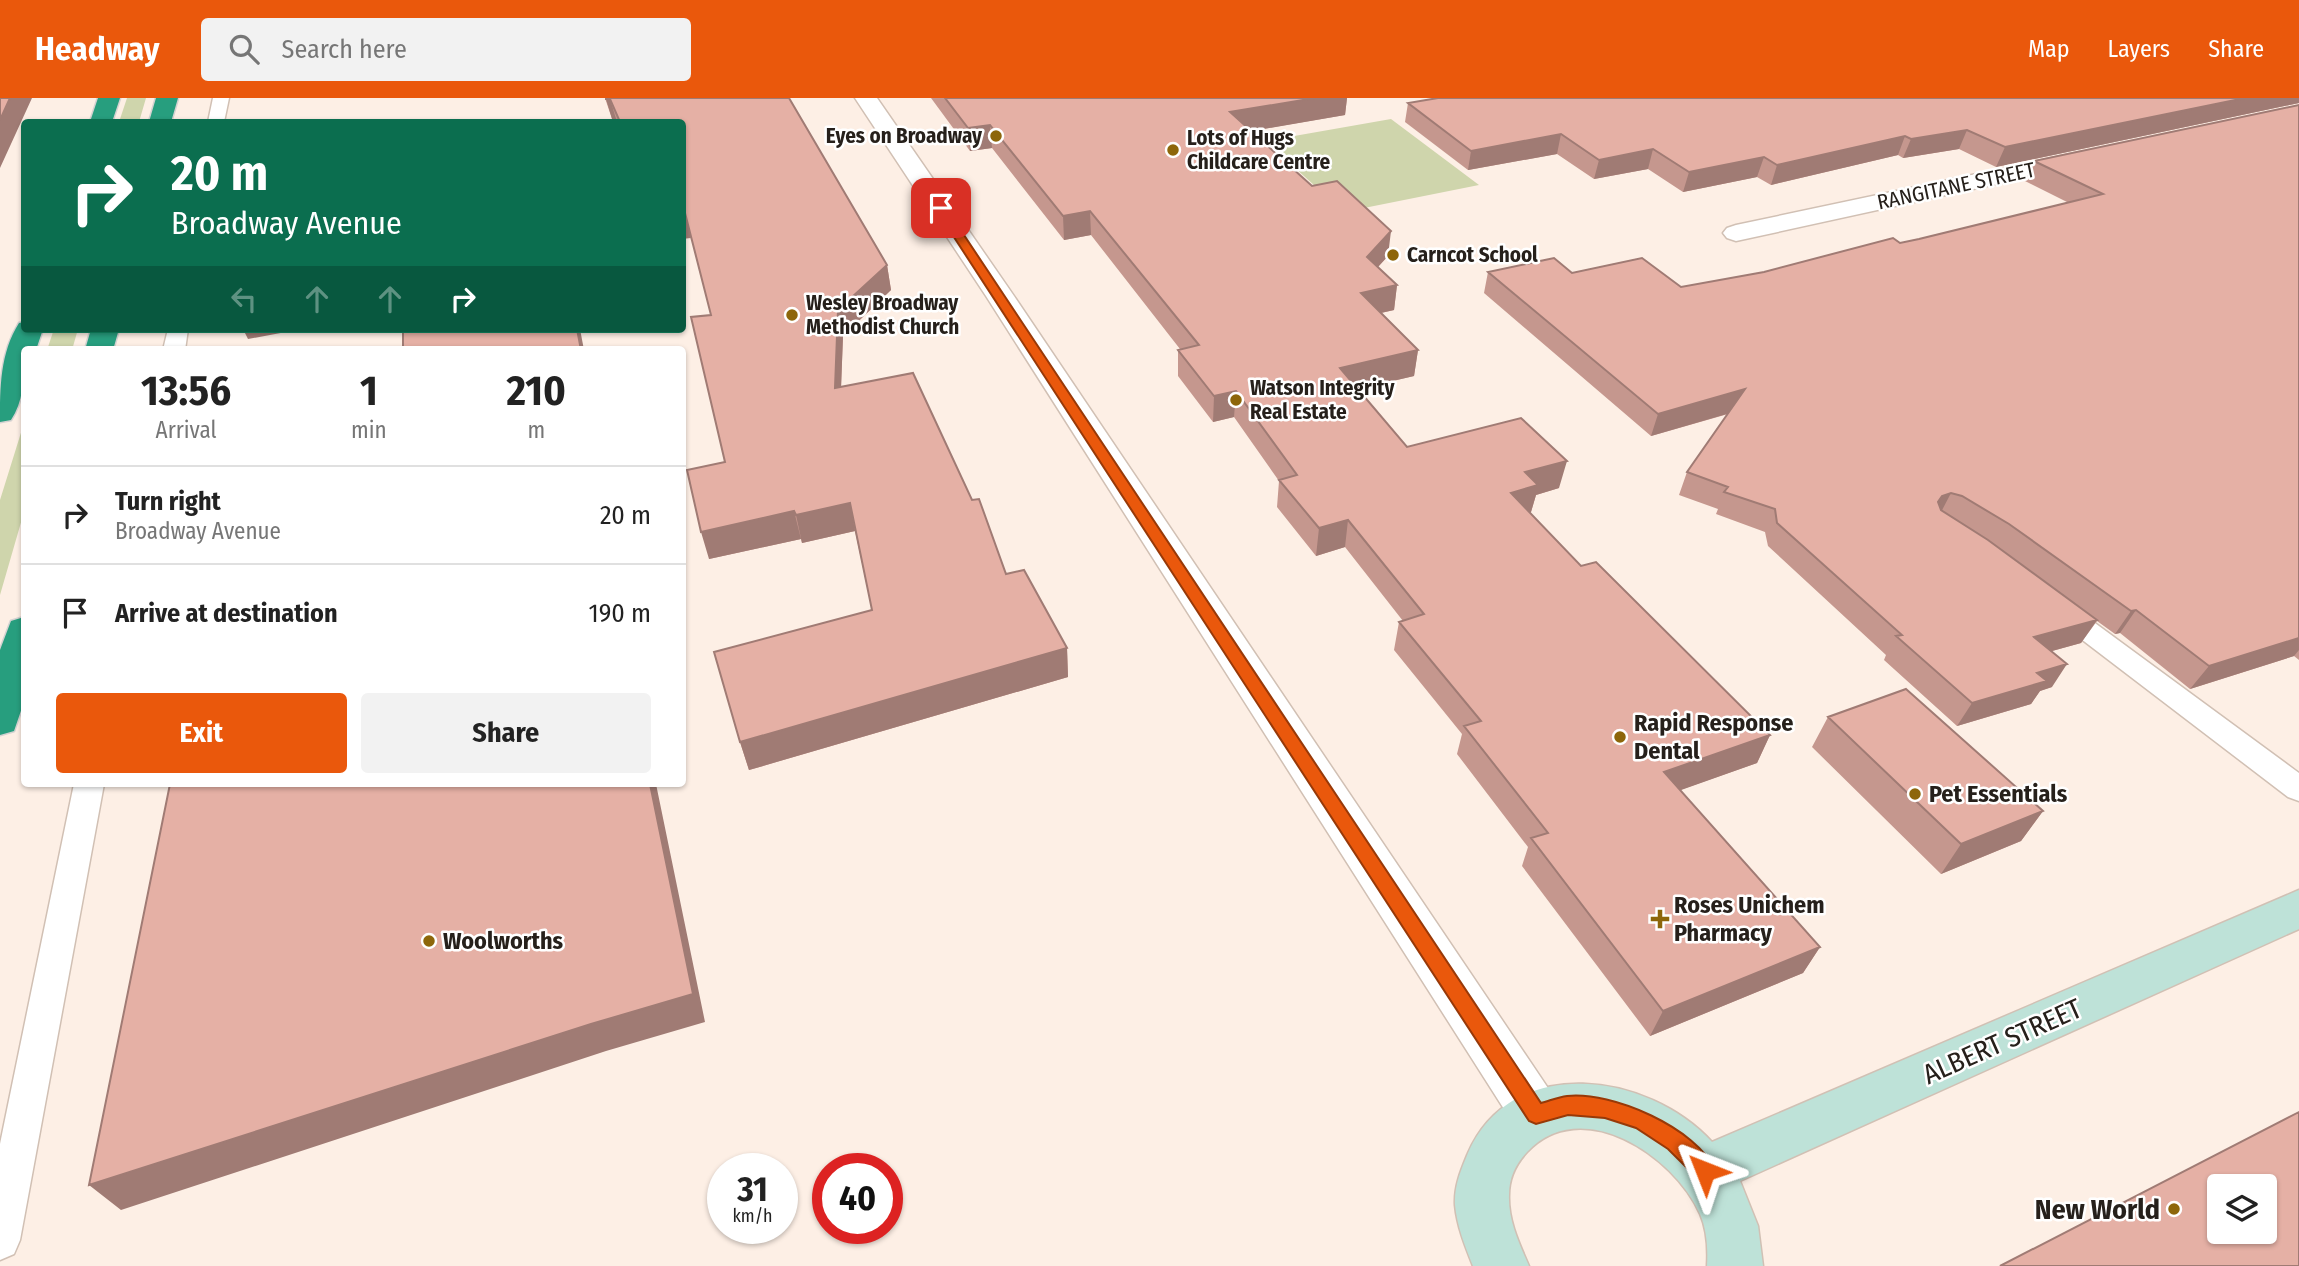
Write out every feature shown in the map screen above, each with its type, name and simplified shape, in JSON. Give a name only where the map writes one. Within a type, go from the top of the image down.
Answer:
[{"type":"highway","points":[[101,119],[109,98]]},
{"type":"highway","points":[[161,119],[167,98]]},
{"type":"highway","points":[[0,414],[21,352]]},
{"type":"highway","points":[[0,721],[21,645]]},
{"type":"street","points":[[866,98],[1000,296],[1536,1114]]},
{"type":"street","name":"RANGITANE STREET","points":[[1736,233],[2098,155]]},
{"type":"street","name":"ALBERT STREET","points":[[1705,1171],[2299,909]]},
{"type":"street","points":[[1501,1266],[1487,1234],[1482,1195],[1490,1160],[1509,1133],[1536,1114],[1568,1106],[1605,1109],[1642,1120],[1676,1142],[1705,1171],[1727,1209],[1736,1250],[1735,1266]]},
{"type":"lane","points":[[217,119],[221,98]]},
{"type":"lane","points":[[2037,593],[2299,789]]},
{"type":"lane","points":[[0,1240],[88,787]]},
{"type":"green space","points":[[127,98],[146,98],[140,119],[120,119]]},
{"type":"green space","points":[[1391,119],[1479,185],[1344,212],[1265,141]]},
{"type":"green space","points":[[53,333],[77,333],[73,346],[48,346]]},
{"type":"green space","points":[[21,433],[21,522],[0,595],[0,500]]},
{"type":"building","points":[[0,98],[10,98],[0,120]]},
{"type":"building","points":[[789,98],[887,265],[838,310],[835,388],[913,373],[972,500],[979,499],[1006,574],[1024,570],[1067,648],[740,742],[714,652],[872,610],[850,503],[796,515],[794,511],[701,532],[687,470],[725,462],[691,317],[711,315],[686,217],[686,119],[619,119],[610,99],[606,99]]},
{"type":"building","points":[[945,98],[1315,98],[1230,112],[1312,186],[1337,181],[1391,231],[1367,257],[1397,285],[1361,293],[1418,350],[1340,368],[1407,447],[1521,418],[1567,461],[1525,472],[1538,485],[1511,493],[1581,566],[1596,562],[1770,735],[1664,772],[1820,947],[1663,1011],[1531,838],[1548,833],[1464,726],[1481,721],[1399,622],[1424,614],[1348,520],[1319,528],[1279,480],[1297,475],[1236,391],[1214,396],[1178,350],[1199,345],[1090,211],[1063,216],[990,125],[968,128]]},
{"type":"building","points":[[1438,98],[2245,98],[2005,147],[1967,130],[1911,139],[1905,136],[1777,165],[1764,157],[1689,172],[1653,149],[1599,160],[1561,134],[1471,151],[1408,103]]},
{"type":"building","points":[[2299,105],[2299,638],[2209,666],[2136,610],[2131,611],[2009,524],[1962,496],[1951,493],[1942,496],[1938,502],[1941,510],[1988,540],[2097,620],[2034,637],[2067,664],[2037,673],[2047,681],[1972,703],[1896,636],[1902,635],[1777,523],[1775,509],[1724,492],[1728,487],[1687,472],[1745,389],[1658,414],[1488,272],[1554,258],[1572,273],[1642,258],[1681,287],[1764,272],[1893,238],[1900,243],[2103,194],[2034,161]]},
{"type":"building","points":[[403,333],[578,333],[580,346],[403,346]]},
{"type":"building","points":[[1906,689],[2043,811],[1961,844],[1828,717]]},
{"type":"building","name":"Woolworths","points":[[169,787],[651,787],[693,994],[591,1024],[89,1185]]},
{"type":"building","name":"New World","points":[[2299,1112],[2299,1266],[2000,1266]]},
{"type":"place","name":"Eyes on Broadway","points":[[996,136]]},
{"type":"place","name":"Lots of Hugs Childcare Centre","points":[[1173,150]]},
{"type":"place","name":"Carncot School","points":[[1393,255]]},
{"type":"place","name":"Wesley Broadway Methodist Church","points":[[792,315]]},
{"type":"place","name":"Watson Integrity Real Estate","points":[[1236,400]]},
{"type":"place","name":"Rapid Response Dental","points":[[1620,737]]},
{"type":"place","name":"Pet Essentials","points":[[1915,794]]},
{"type":"place","name":"Roses Unichem Pharmacy","points":[[1660,919]]},
{"type":"place","name":"Woolworths","points":[[429,941]]},
{"type":"place","name":"New World","points":[[2174,1209]]},
{"type":"route","points":[[941,208],[1536,1114],[1568,1106],[1605,1109],[1642,1120],[1676,1142],[1705,1171]]}]
